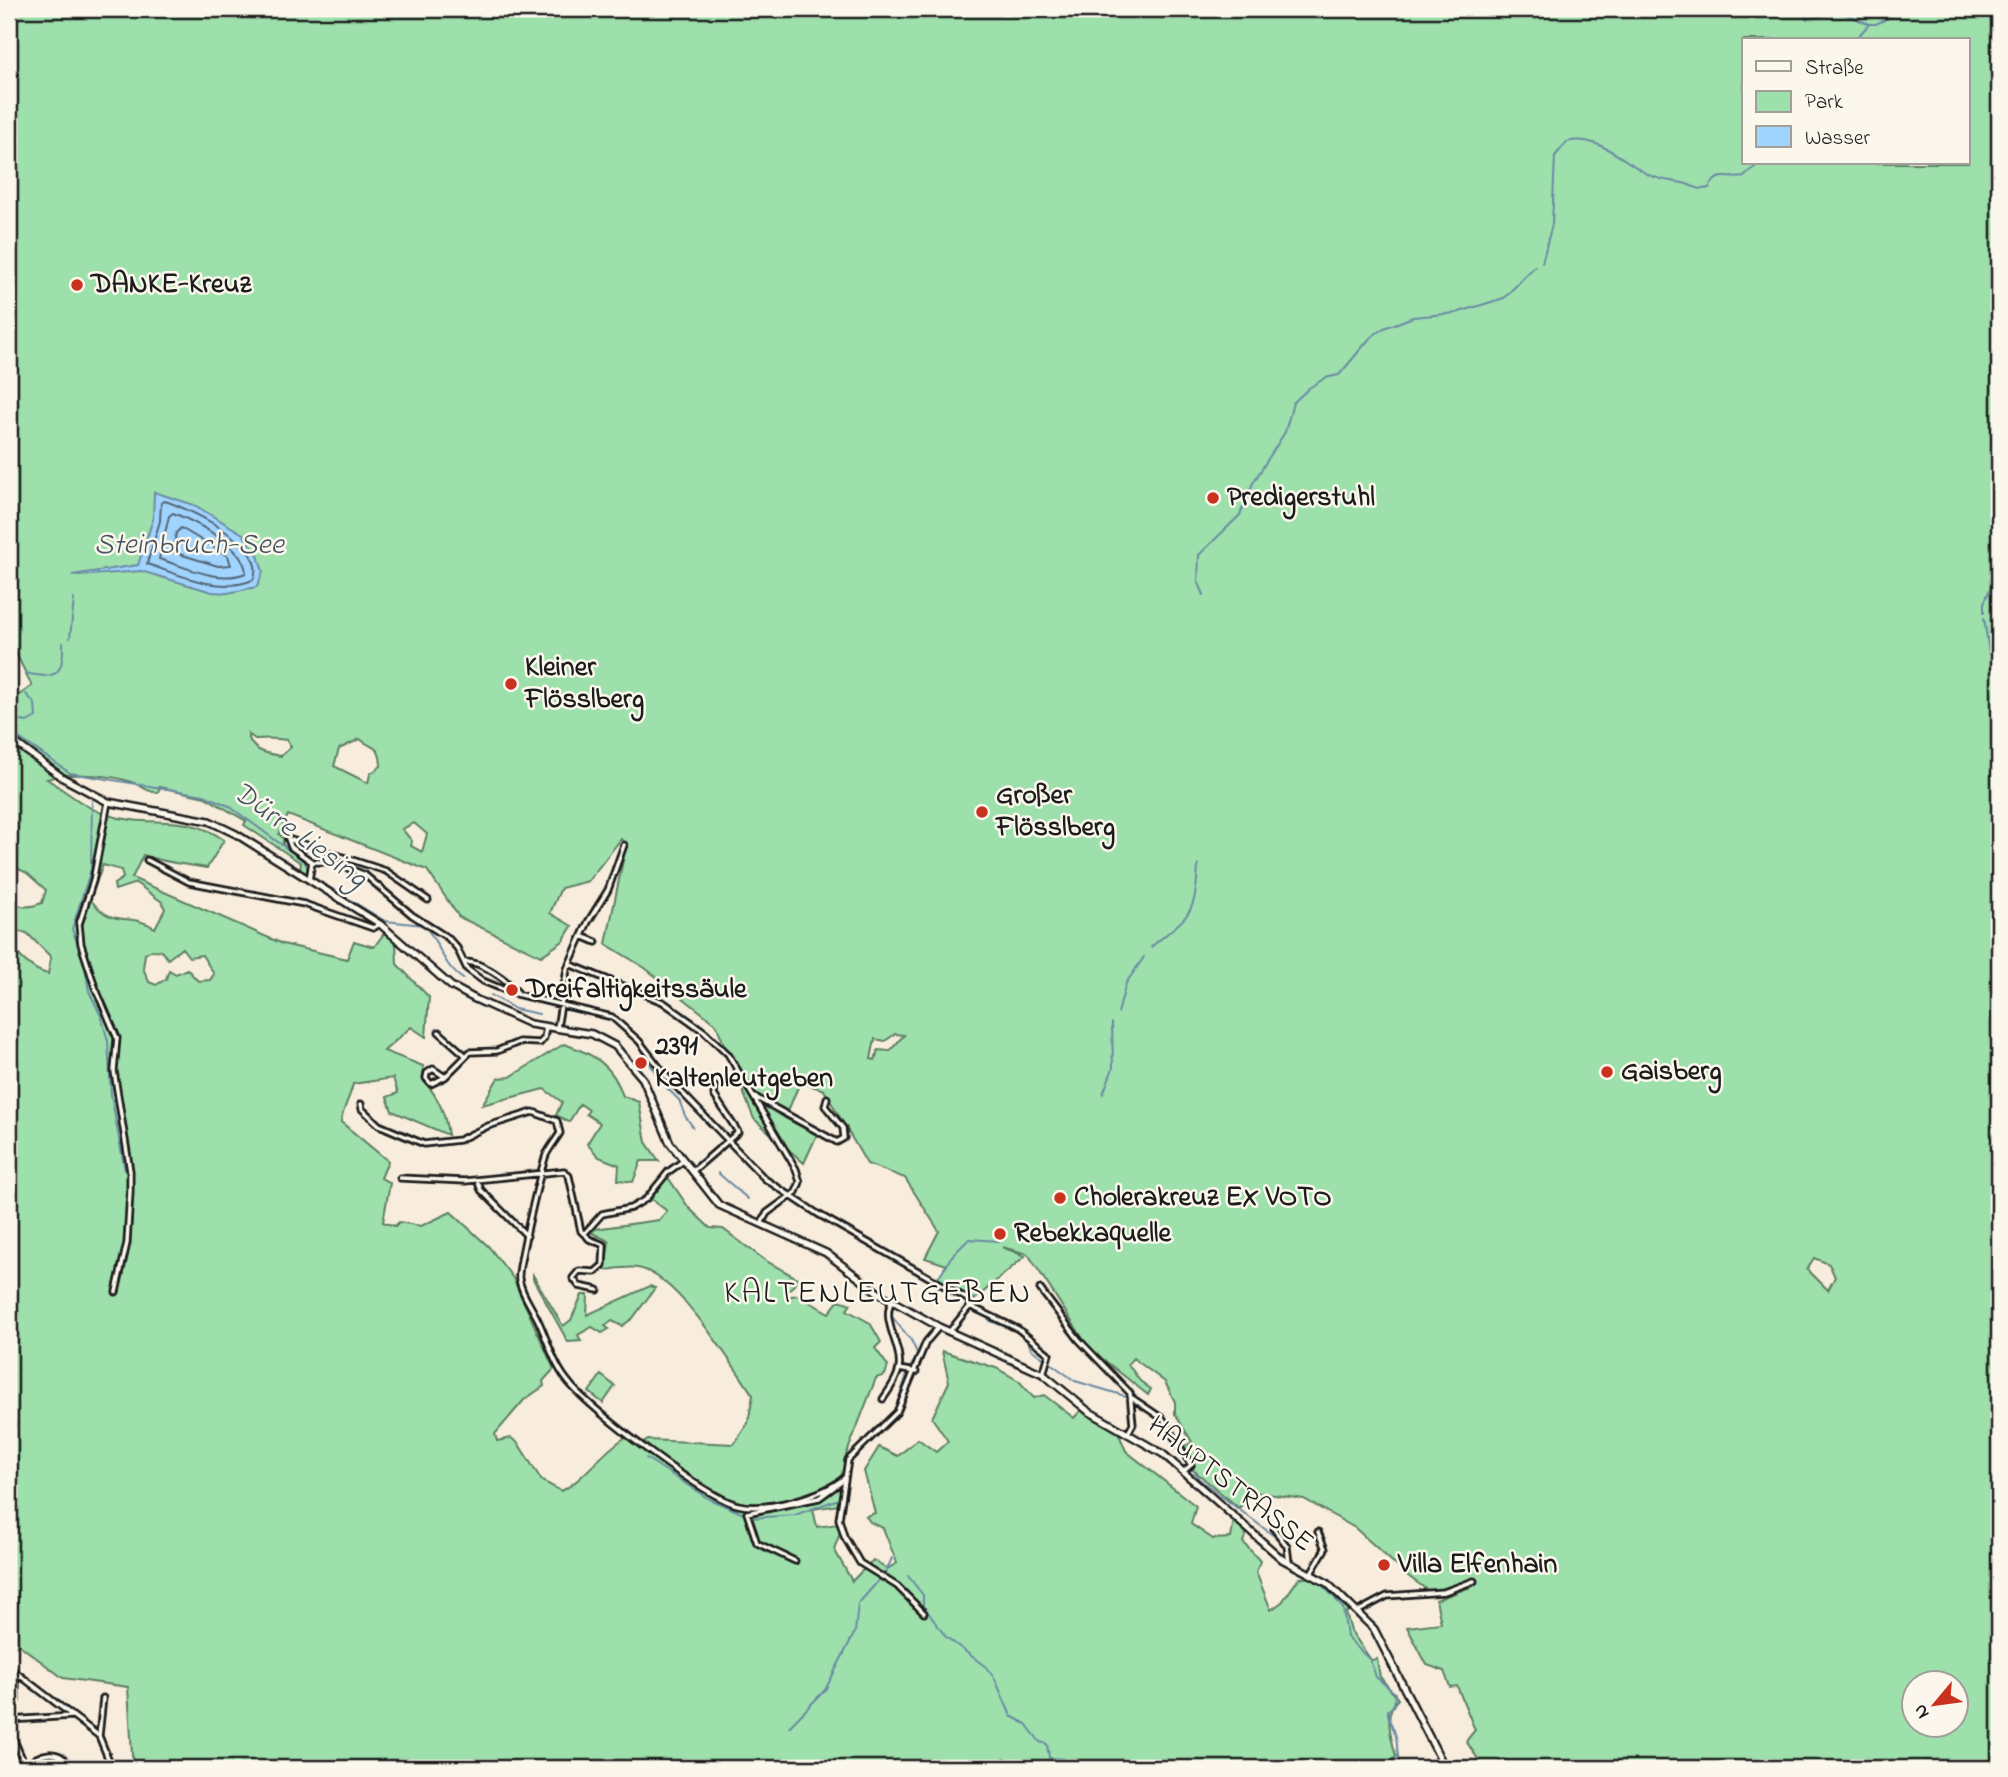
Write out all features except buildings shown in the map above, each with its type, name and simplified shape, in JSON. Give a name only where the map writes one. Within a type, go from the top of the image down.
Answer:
[{"type":"main road","name":"HAUPTSTRASSE","points":[[9,738],[92,795],[108,802],[209,821],[236,834],[311,877],[380,924],[451,986],[517,1019],[599,1036],[625,1055],[646,1086],[664,1132],[691,1173],[719,1205],[827,1253],[892,1301],[949,1332],[1043,1374],[1088,1411],[1187,1469],[1289,1563],[1327,1583],[1378,1635],[1445,1768]]},
{"type":"street","points":[[108,802],[93,881],[79,924],[81,944],[95,987],[117,1038],[114,1071],[130,1171],[130,1192],[127,1243],[116,1292]]},
{"type":"street","points":[[428,900],[386,871],[288,839],[290,846],[312,862],[332,862],[365,875],[412,915],[448,938],[471,973],[499,988],[520,995],[604,1013],[616,1020],[765,1179],[790,1198],[969,1300],[970,1306],[949,1332]]},
{"type":"street","points":[[556,1028],[569,964],[608,890],[624,845]]},
{"type":"street","points":[[146,860],[189,882],[304,904],[373,928],[380,924]]},
{"type":"street","points":[[311,877],[312,862]]},
{"type":"street","points":[[582,936],[596,942]]},
{"type":"street","points":[[465,962],[472,961],[503,980],[520,995]]},
{"type":"street","points":[[569,964],[663,1002],[705,1032],[728,1054],[799,1176],[799,1187],[790,1198],[767,1213],[761,1224]]},
{"type":"street","points":[[445,1077],[433,1069],[426,1075],[431,1084],[445,1077],[465,1055],[478,1050],[497,1051],[519,1042],[540,1043],[546,1027]]},
{"type":"street","points":[[439,1032],[465,1055]]},
{"type":"street","points":[[691,1173],[738,1131],[714,1095],[715,1087]]},
{"type":"street","points":[[755,1097],[836,1142],[844,1138],[842,1128],[825,1106],[827,1098]]},
{"type":"street","points":[[361,1104],[379,1125],[424,1144],[459,1140],[488,1126],[531,1113],[541,1113],[556,1121],[561,1129],[546,1155],[527,1236],[520,1254],[519,1281],[551,1354],[569,1383],[594,1408],[719,1497],[735,1505],[760,1507],[815,1493],[844,1478]]},
{"type":"street","points":[[585,1234],[603,1213],[631,1208],[646,1199],[668,1172],[683,1161]]},
{"type":"street","points":[[400,1178],[477,1180],[543,1172],[561,1171],[568,1174],[580,1230],[605,1247],[603,1265],[597,1272],[577,1271],[573,1278],[579,1286],[598,1290]]},
{"type":"street","points":[[477,1180],[481,1191],[527,1236]]},
{"type":"street","points":[[1040,1289],[1131,1401],[1165,1421],[1187,1469]]},
{"type":"street","points":[[883,1399],[900,1369],[899,1352],[888,1310],[892,1301]]},
{"type":"street","points":[[970,1306],[1018,1329],[1049,1353],[1043,1374]]},
{"type":"street","points":[[923,1613],[897,1586],[860,1563],[841,1529],[844,1478],[854,1451],[897,1412],[916,1372],[926,1342],[939,1327]]},
{"type":"street","points":[[900,1369],[916,1372]]},
{"type":"street","points":[[1128,1433],[1133,1424],[1131,1401]]},
{"type":"street","points":[[795,1562],[758,1543],[747,1513],[819,1497],[833,1491],[844,1478]]},
{"type":"street","points":[[1274,1529],[1287,1546],[1289,1563]]},
{"type":"street","points":[[1311,1573],[1325,1549],[1318,1532]]},
{"type":"street","points":[[1357,1612],[1387,1596],[1444,1592],[1474,1581]]},
{"type":"street","points":[[9,1667],[99,1736]]},
{"type":"street","points":[[15,1673],[16,1702],[9,1724],[26,1768]]},
{"type":"street","points":[[103,1698],[99,1736],[112,1768]]},
{"type":"street","points":[[9,1705],[16,1702]]},
{"type":"street","points":[[9,1724],[74,1716]]},
{"type":"street","points":[[26,1768],[34,1757],[53,1753],[71,1768]]},
{"type":"green space","points":[[9,9],[1999,9],[1999,1768],[1520,1768],[1504,1759],[1491,1768],[1484,1768],[1466,1741],[1475,1730],[1457,1686],[1450,1687],[1444,1671],[1427,1665],[1407,1627],[1441,1623],[1436,1600],[1471,1587],[1468,1581],[1430,1592],[1408,1576],[1355,1528],[1304,1499],[1253,1492],[1239,1508],[1192,1469],[1194,1465],[1185,1446],[1192,1442],[1175,1414],[1175,1402],[1165,1382],[1133,1358],[1128,1364],[1140,1381],[1151,1389],[1148,1395],[1089,1348],[1028,1254],[1002,1247],[1025,1256],[973,1301],[933,1278],[939,1276],[947,1265],[925,1258],[939,1231],[905,1178],[867,1164],[824,1090],[800,1082],[785,1118],[817,1135],[804,1163],[754,1119],[716,1024],[645,968],[606,944],[626,845],[621,839],[588,881],[561,888],[550,913],[572,926],[563,941],[541,956],[459,917],[427,870],[288,815],[279,834],[283,838],[283,845],[304,860],[311,873],[309,877],[300,871],[301,863],[244,825],[246,821],[205,797],[160,787],[158,792],[151,791],[114,778],[67,775],[47,779],[100,812],[124,819],[195,826],[224,840],[207,868],[143,855],[132,878],[283,944],[347,959],[354,941],[374,947],[385,932],[396,941],[397,964],[429,997],[426,1037],[411,1027],[384,1051],[423,1066],[424,1081],[440,1106],[448,1135],[392,1111],[387,1097],[398,1093],[393,1078],[353,1084],[341,1122],[388,1161],[381,1178],[390,1183],[383,1222],[395,1226],[399,1222],[421,1226],[451,1212],[489,1247],[513,1278],[554,1369],[543,1381],[544,1386],[524,1400],[495,1434],[497,1441],[511,1438],[518,1443],[542,1481],[561,1491],[626,1437],[640,1445],[648,1440],[734,1444],[748,1423],[753,1395],[702,1322],[669,1286],[653,1274],[634,1267],[605,1270],[609,1241],[592,1233],[595,1229],[659,1220],[667,1211],[651,1199],[667,1176],[689,1208],[710,1228],[723,1229],[766,1261],[797,1278],[785,1293],[786,1297],[797,1295],[829,1313],[839,1300],[851,1304],[847,1310],[870,1323],[881,1342],[875,1348],[888,1366],[885,1375],[876,1378],[845,1458],[839,1505],[813,1509],[817,1527],[838,1524],[840,1533],[834,1549],[852,1581],[873,1560],[887,1569],[897,1563],[883,1528],[870,1522],[866,1516],[875,1513],[864,1471],[879,1447],[898,1456],[918,1439],[936,1452],[948,1441],[932,1418],[949,1382],[942,1351],[996,1368],[1019,1381],[1034,1398],[1044,1395],[1074,1418],[1082,1409],[1118,1432],[1126,1451],[1196,1506],[1191,1524],[1213,1539],[1231,1538],[1234,1519],[1247,1532],[1243,1542],[1260,1561],[1256,1572],[1271,1610],[1282,1602],[1299,1578],[1315,1580],[1321,1584],[1350,1610],[1346,1613],[1351,1631],[1371,1660],[1377,1659],[1380,1677],[1398,1699],[1389,1719],[1396,1757],[1382,1768],[137,1768],[132,1755],[128,1687],[63,1678],[18,1644],[9,1653],[9,941],[25,961],[48,974],[51,957],[27,933],[17,931],[9,935],[9,898],[21,906],[32,906],[42,903],[46,890],[27,873],[9,864],[9,702],[32,686],[13,647],[9,649]],"holes":[[[248,734],[255,739],[287,740],[291,747],[281,756],[260,751],[252,745]],[[360,739],[375,748],[380,759],[381,766],[370,774],[368,783],[334,766],[339,749]],[[414,823],[427,834],[422,852],[411,846],[412,841],[402,829]],[[103,865],[121,870],[123,878],[114,884],[115,890],[136,883],[162,902],[165,909],[155,928],[136,920],[107,914],[90,899]],[[182,948],[189,957],[202,955],[214,974],[210,980],[198,981],[187,969],[176,974],[169,970],[166,979],[156,985],[149,982],[143,968],[145,954],[152,950],[161,951],[168,959]],[[895,1034],[904,1035],[890,1051],[878,1050],[875,1060],[871,1059],[875,1039],[885,1041]],[[1814,1258],[1829,1264],[1835,1277],[1828,1290],[1807,1269]]]},
{"type":"green space","points":[[564,1044],[601,1062],[614,1076],[623,1096],[639,1102],[646,1142],[659,1161],[641,1161],[633,1182],[618,1180],[619,1165],[599,1157],[587,1144],[600,1123],[586,1114],[589,1110],[580,1104],[569,1122],[556,1115],[562,1102],[544,1089],[482,1105],[498,1078],[510,1077]]},
{"type":"green space","points":[[533,1275],[563,1326],[571,1320],[582,1295],[588,1295],[587,1315],[650,1286],[655,1288],[633,1318],[622,1326],[612,1321],[605,1326],[609,1329],[602,1333],[592,1327],[578,1335],[581,1341],[568,1342]]},
{"type":"green space","points":[[601,1375],[615,1386],[603,1403],[589,1392]]},
{"type":"water","name":"Steinbruch-See","points":[[154,492],[194,505],[243,534],[258,555],[263,572],[257,587],[228,593],[212,592],[141,571],[72,575],[138,565],[153,519]]},
{"type":"waterway","points":[[1804,9],[1806,19],[1840,12],[1869,24]]},
{"type":"waterway","points":[[1857,38],[1869,24],[1876,24],[1906,9]]},
{"type":"waterway","points":[[1934,9],[1978,17],[1989,16],[1999,22]]},
{"type":"waterway","points":[[1542,263],[1552,224],[1555,156],[1567,142],[1599,145],[1651,176],[1702,189],[1709,188],[1712,182],[1720,177],[1744,177],[1758,164]]},
{"type":"waterway","points":[[1204,595],[1198,581],[1199,555],[1240,515],[1253,483],[1285,432],[1293,403],[1325,378],[1339,375],[1371,337],[1384,328],[1413,317],[1456,313],[1504,298],[1535,266]]},
{"type":"waterway","points":[[1984,612],[1984,603],[1999,568]]},
{"type":"waterway","points":[[70,638],[74,599]]},
{"type":"waterway","points":[[1984,618],[1989,652],[1999,668]]},
{"type":"waterway","points":[[26,673],[45,676],[56,672],[62,661],[63,643]]},
{"type":"waterway","points":[[9,718],[27,722],[36,717],[35,704],[26,694]]},
{"type":"waterway","name":"Dürre Liesing","points":[[9,731],[70,773],[204,795],[229,806],[305,862],[314,878],[385,921],[424,925],[450,967],[463,979]]},
{"type":"waterway","points":[[92,799],[91,869],[72,929],[84,961],[89,991],[101,1016],[108,1041],[111,1095],[125,1171]]},
{"type":"waterway","points":[[1151,947],[1188,914],[1195,896],[1198,865]]},
{"type":"waterway","points":[[1118,1013],[1126,983],[1144,957]]},
{"type":"waterway","name":"Dürre Liesing","points":[[491,995],[515,1009],[539,1014]]},
{"type":"waterway","points":[[1103,1094],[1113,1068],[1112,1023]]},
{"type":"waterway","name":"Dürre Liesing","points":[[637,1042],[661,1082],[679,1100],[693,1127]]},
{"type":"waterway","name":"Dürre Liesing","points":[[718,1173],[748,1199]]},
{"type":"waterway","points":[[937,1280],[951,1257],[969,1239],[999,1241],[1000,1235]]},
{"type":"waterway","points":[[892,1317],[911,1340],[918,1355],[909,1369],[894,1412]]},
{"type":"waterway","name":"Dürre Liesing","points":[[990,1321],[1017,1331],[1027,1339],[1031,1349],[1075,1381],[1122,1395],[1158,1418],[1175,1442]]},
{"type":"waterway","name":"Dürre Liesing","points":[[1182,1453],[1199,1479],[1278,1539],[1286,1550]]},
{"type":"waterway","points":[[646,1458],[709,1499],[744,1514]]},
{"type":"waterway","points":[[751,1518],[795,1515],[836,1500]]},
{"type":"waterway","points":[[789,1727],[825,1690],[855,1632],[858,1604],[886,1572],[892,1558]]},
{"type":"waterway","name":"Dürre Liesing","points":[[1289,1567],[1321,1584],[1333,1596],[1343,1608],[1347,1637],[1370,1660],[1376,1677],[1395,1693],[1394,1706],[1388,1713],[1402,1768]]},
{"type":"waterway","points":[[908,1576],[923,1595],[923,1605]]},
{"type":"waterway","points":[[925,1608],[946,1637],[986,1667],[995,1679],[1011,1716],[1026,1724],[1040,1742],[1047,1744],[1049,1758],[1064,1759],[1073,1768]]},
{"type":"waterway","points":[[464,1768],[468,1766]]},
{"type":"place","name":"DANKE-Kreuz","points":[[77,285]]},
{"type":"place","name":"Predigerstuhl","points":[[1213,498]]},
{"type":"place","name":"Kleiner Flösslberg","points":[[511,684]]},
{"type":"place","name":"Großer Flösslberg","points":[[982,812]]},
{"type":"place","name":"Dreifaltigkeitssäule","points":[[512,990]]},
{"type":"place","name":"2391 Kaltenleutgeben","points":[[641,1063]]},
{"type":"place","name":"Gaisberg","points":[[1607,1072]]},
{"type":"place","name":"Cholerakreuz EX VOTO","points":[[1060,1198]]},
{"type":"place","name":"Rebekkaquelle","points":[[1000,1234]]},
{"type":"place","name":"Villa Elfenhain","points":[[1384,1565]]},
{"type":"district","name":"KALTENLEUTGEBEN","points":[[878,1294]]}]
